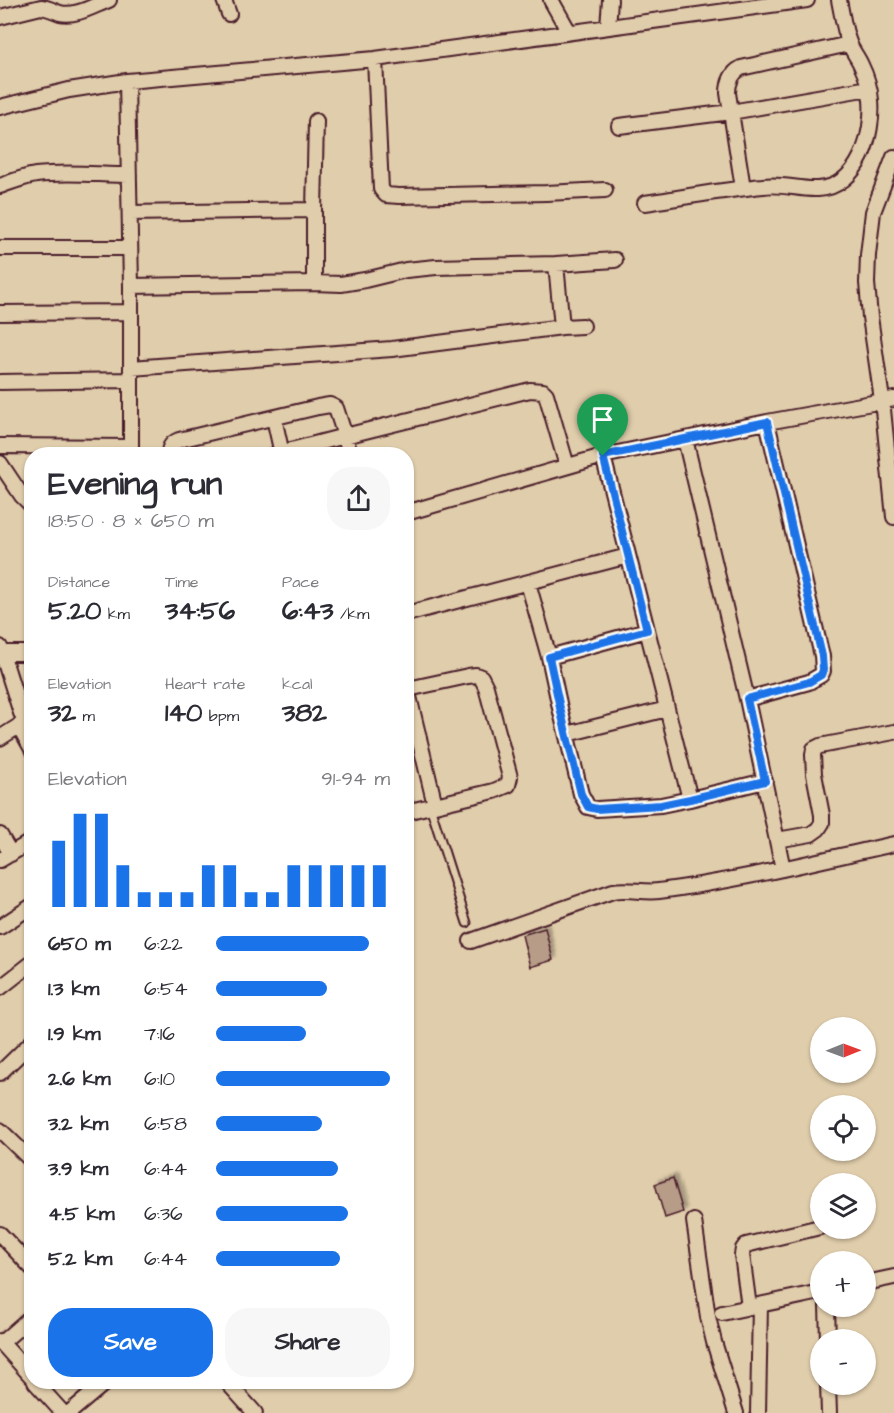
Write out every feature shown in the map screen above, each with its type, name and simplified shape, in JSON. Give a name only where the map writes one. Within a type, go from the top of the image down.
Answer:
[{"type":"street","points":[[0,17],[41,7],[67,14],[109,0]]},
{"type":"street","points":[[224,0],[229,14]]},
{"type":"street","points":[[551,0],[569,32]]},
{"type":"street","points":[[608,27],[610,0]]},
{"type":"street","points":[[699,0],[701,14]]},
{"type":"street","points":[[0,107],[69,90],[127,81],[375,59],[807,0]]},
{"type":"street","points":[[645,203],[774,185],[818,189],[840,183],[849,175],[860,159],[868,137],[872,111],[869,88],[862,67],[849,44],[839,0]]},
{"type":"street","points":[[743,188],[728,88],[737,70],[849,44]]},
{"type":"street","points":[[375,59],[381,189],[386,195],[604,190]]},
{"type":"street","points":[[127,81],[131,447]]},
{"type":"street","points":[[619,126],[731,111],[869,88]]},
{"type":"street","points":[[314,283],[316,121]]},
{"type":"street","points":[[894,157],[873,212],[867,283],[870,317],[888,399],[894,517]]},
{"type":"street","points":[[0,186],[35,175],[129,175]]},
{"type":"street","points":[[129,213],[314,210]]},
{"type":"street","points":[[0,248],[130,248]]},
{"type":"street","points":[[130,286],[341,284],[406,270],[436,267],[615,260]]},
{"type":"street","points":[[556,264],[562,327]]},
{"type":"street","points":[[0,313],[130,312]]},
{"type":"street","points":[[0,382],[130,374],[392,349],[583,326]]},
{"type":"street","points":[[305,447],[488,400],[538,390],[546,394],[567,466]]},
{"type":"street","points":[[414,511],[603,456],[888,399]]},
{"type":"street","points":[[170,447],[179,440],[330,405],[336,408],[348,447]]},
{"type":"street","points":[[274,418],[279,447]]},
{"type":"street","points":[[747,699],[809,682],[821,675],[823,670],[822,656],[767,422]]},
{"type":"street","points":[[685,439],[747,699],[783,869]]},
{"type":"street","points":[[0,446],[26,447]]},
{"type":"street","points":[[603,456],[690,799]]},
{"type":"street","points":[[0,463],[24,498]]},
{"type":"street","points":[[414,612],[628,556]]},
{"type":"street","points":[[528,583],[549,657],[581,794],[588,807],[597,809],[661,805],[765,781]]},
{"type":"street","points":[[549,657],[647,630]]},
{"type":"street","points":[[24,652],[1,650],[24,721]]},
{"type":"street","points":[[414,685],[476,675],[481,677],[484,680],[510,777],[508,785],[502,788],[414,810]]},
{"type":"street","points":[[567,734],[667,709]]},
{"type":"street","points":[[414,720],[432,806]]},
{"type":"street","points":[[0,738],[24,725]]},
{"type":"street","points":[[777,840],[811,834],[822,823],[814,774],[814,749],[894,732]]},
{"type":"street","points":[[0,835],[5,857],[24,846]]},
{"type":"street","points":[[471,941],[613,891],[657,891],[746,877],[894,844]]},
{"type":"street","points":[[0,927],[24,911]]},
{"type":"street","points":[[0,988],[24,969]]},
{"type":"street","points":[[0,1072],[24,1050]]},
{"type":"street","points":[[0,1130],[24,1153]]},
{"type":"street","points":[[694,1221],[708,1317],[736,1413]]},
{"type":"street","points":[[758,1413],[754,1306],[742,1255],[743,1249],[746,1245],[810,1229]]},
{"type":"street","points":[[0,1234],[24,1260]]},
{"type":"street","points":[[876,1281],[894,1277]]},
{"type":"street","points":[[722,1313],[810,1294]]},
{"type":"street","points":[[24,1322],[0,1342],[24,1368]]},
{"type":"street","points":[[41,1389],[63,1413]]},
{"type":"street","points":[[69,1413],[98,1389]]},
{"type":"street","points":[[233,1389],[255,1413]]},
{"type":"street","points":[[828,1395],[829,1413]]},
{"type":"lane","points":[[432,806],[467,923]]},
{"type":"building","points":[[545,928],[553,960],[530,967],[522,935]]},
{"type":"building","points":[[673,1178],[683,1212],[665,1218],[655,1184]]},
{"type":"route","points":[[767,422],[822,656],[823,670],[821,675],[809,682],[747,699],[765,781],[661,805],[592,809],[584,801],[549,657],[647,630],[603,456],[767,422]]}]
